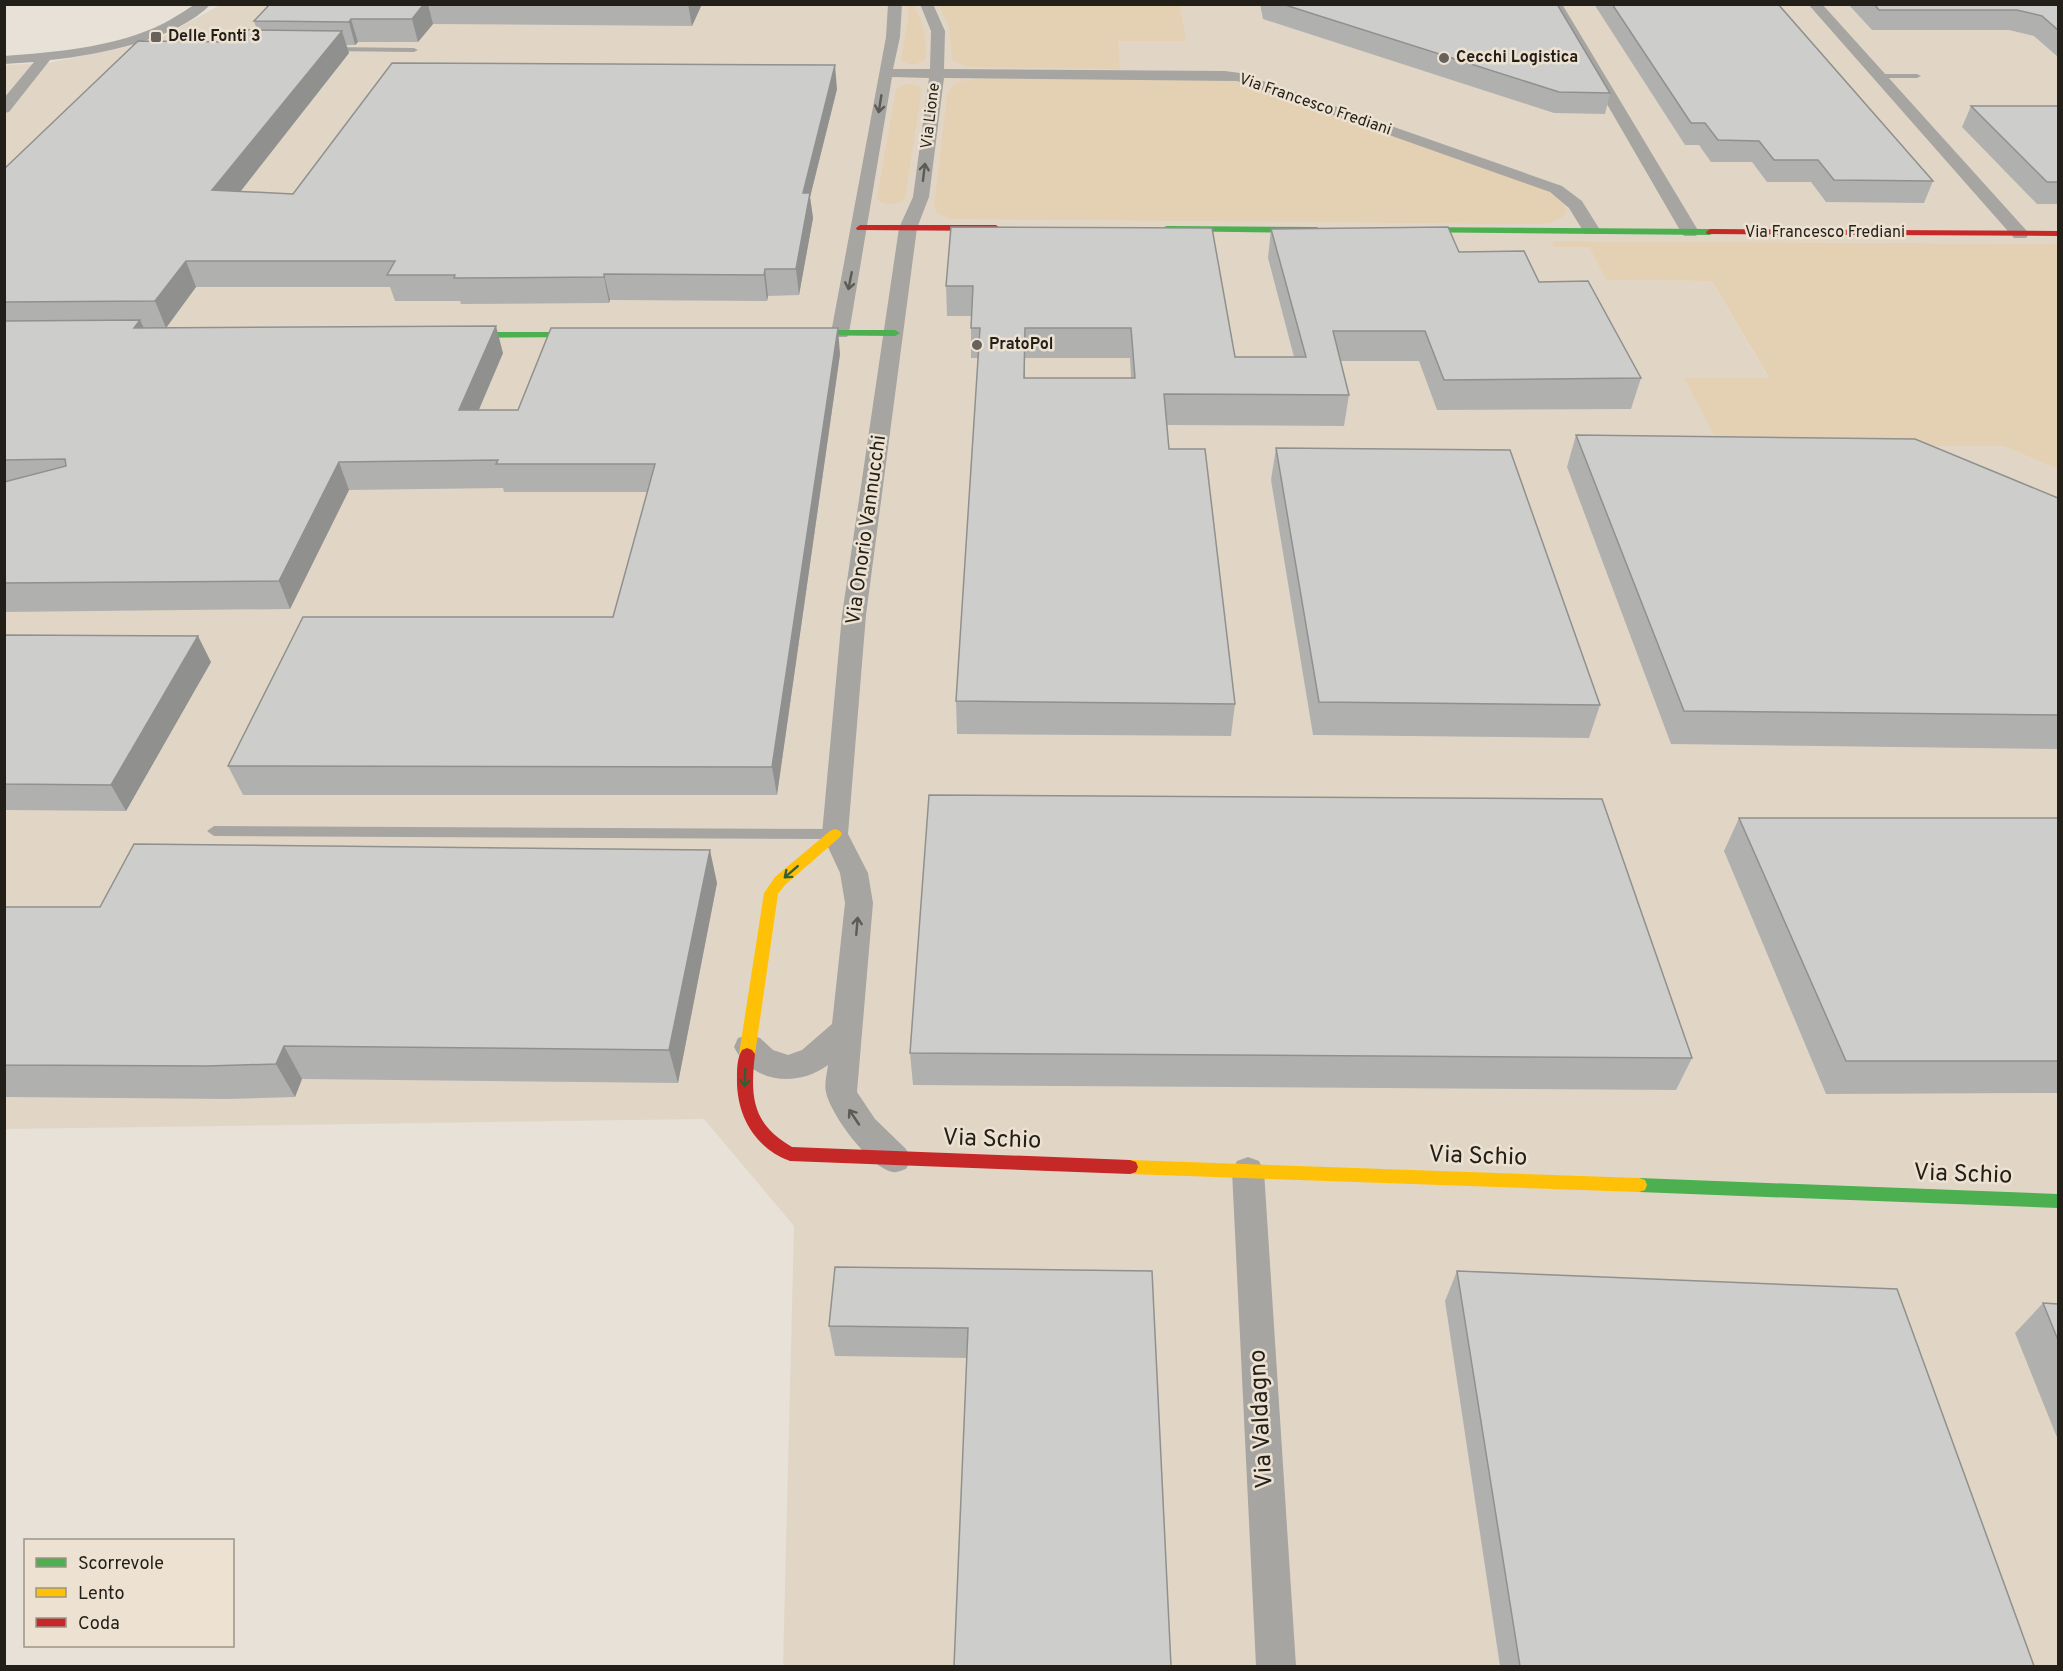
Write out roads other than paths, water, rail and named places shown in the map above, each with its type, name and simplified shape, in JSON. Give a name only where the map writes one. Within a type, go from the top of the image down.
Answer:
[{"type":"street","points":[[4,60],[46,56],[119,43],[156,32],[205,4]]},
{"type":"street","points":[[840,333],[893,37],[896,4]]},
{"type":"street","name":"Via Lione","points":[[908,228],[921,197],[937,73],[938,31],[926,4]]},
{"type":"street","points":[[1555,4],[1690,232]]},
{"type":"street","points":[[1814,4],[2020,234]]},
{"type":"street","points":[[4,51],[46,56]]},
{"type":"street","points":[[4,109],[46,56]]},
{"type":"street","name":"Via Francesco Frediani","points":[[885,73],[1225,75],[1240,77],[1556,189],[1576,205],[1591,230]]},
{"type":"street","points":[[860,228],[1009,228]]},
{"type":"street","name":"Via Onorio Vannucchi","points":[[835,834],[854,615],[908,228]]},
{"type":"street","points":[[1152,229],[1332,230]]},
{"type":"street","name":"Via Francesco Frediani","points":[[1392,230],[2058,234]]},
{"type":"street","points":[[780,333],[895,333]]},
{"type":"street","points":[[434,336],[601,334]]},
{"type":"street","points":[[835,834],[854,873],[859,897],[841,1092],[851,1114],[869,1137],[895,1159],[790,1154],[772,1146],[759,1133],[749,1113],[745,1096],[744,1076],[771,893],[780,881],[835,834]]},
{"type":"street","points":[[748,1047],[758,1058],[775,1067],[799,1067],[814,1060],[833,1045],[848,1028]]},
{"type":"street","name":"Via Schio","points":[[895,1159],[2058,1201]]},
{"type":"street","name":"Via Valdagno","points":[[1248,1172],[1276,1666]]},
{"type":"lane","points":[[119,43],[142,45]]},
{"type":"lane","points":[[327,49],[414,50]]},
{"type":"lane","points":[[1880,76],[1917,76]]},
{"type":"lane","points":[[214,831],[835,834]]},
{"type":"place","name":"Delle Fonti 3","points":[[156,37]]},
{"type":"place","name":"Cecchi Logistica","points":[[1444,58]]},
{"type":"place","name":"PratoPol","points":[[977,345]]}]
